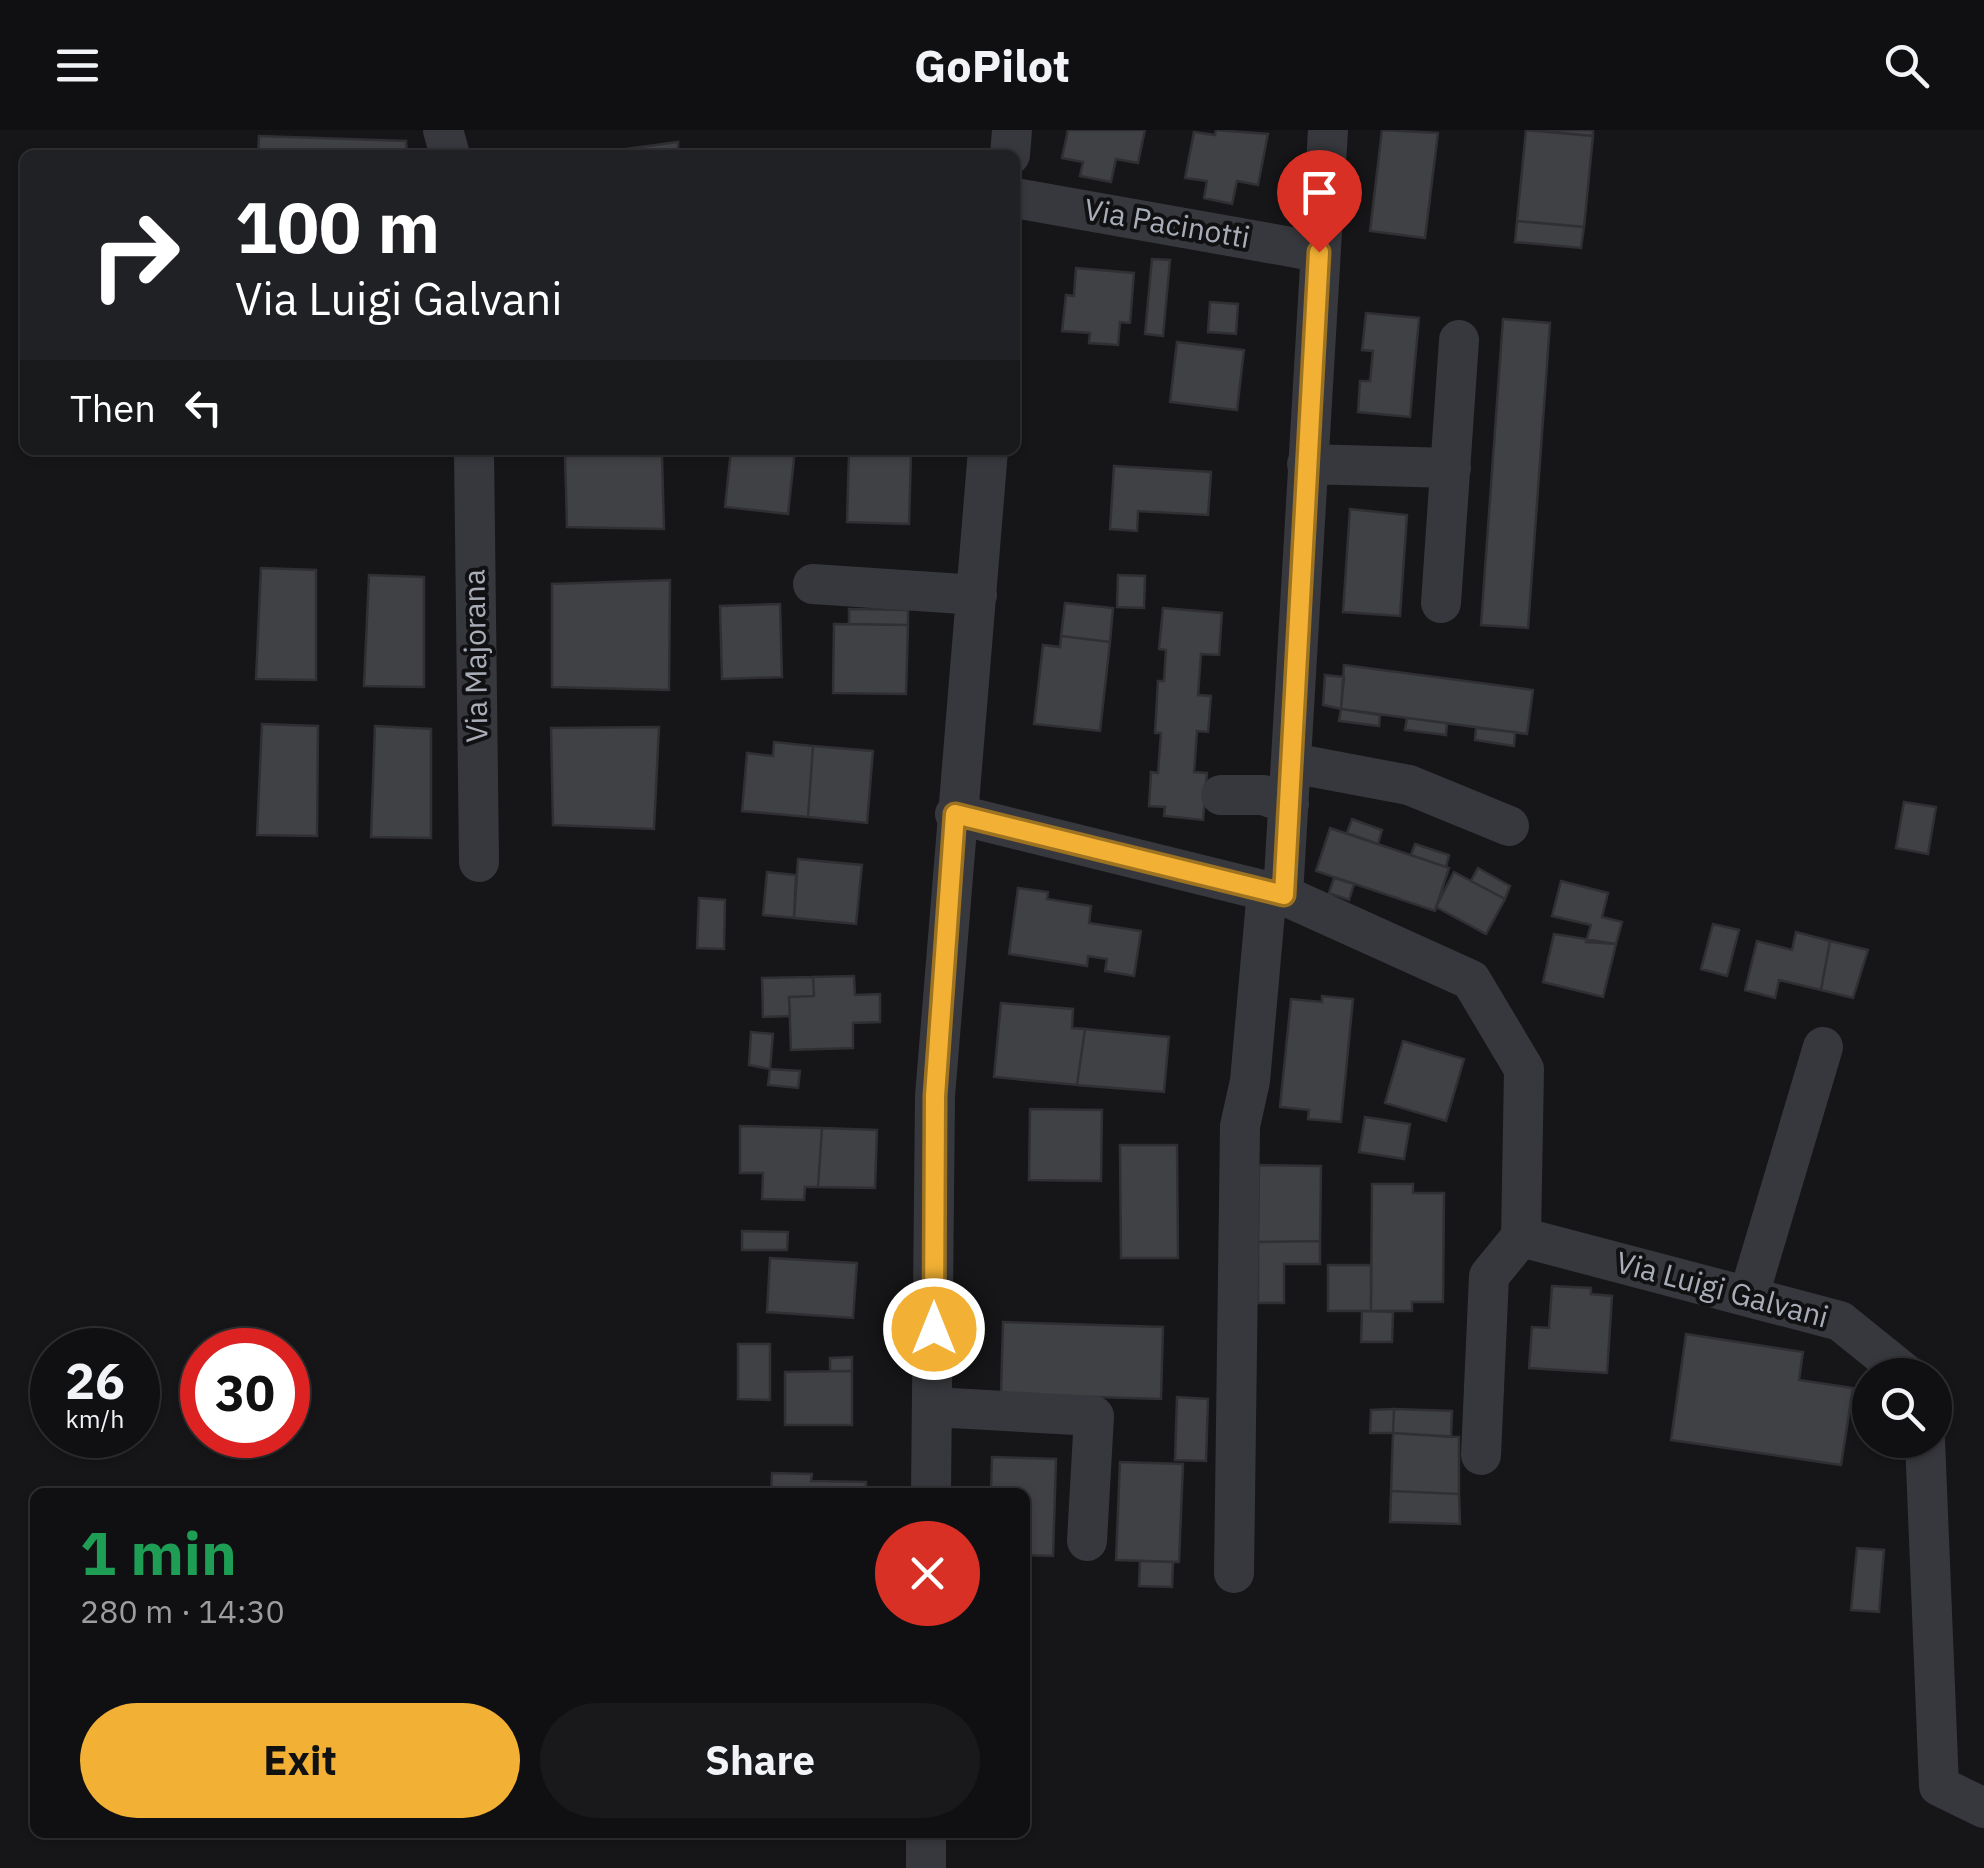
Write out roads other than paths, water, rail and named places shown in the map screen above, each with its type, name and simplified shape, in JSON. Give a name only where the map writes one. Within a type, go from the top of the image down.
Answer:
[{"type":"street","points":[[1234,1574],[1240,1126],[1290,804],[1328,130]]},
{"type":"street","name":"Via Pacinotti","points":[[1020,199],[1319,252]]},
{"type":"street","points":[[1441,603],[1459,340]]},
{"type":"street","name":"Via Majorana","points":[[474,455],[478,862]]},
{"type":"street","points":[[931,1488],[935,1096],[955,814],[988,455]]},
{"type":"street","points":[[1307,464],[1451,468]]},
{"type":"street","points":[[814,584],[977,595]]},
{"type":"street","points":[[1292,763],[1409,785],[1509,826]]},
{"type":"street","points":[[1221,794],[1263,795],[1290,804]]},
{"type":"street","points":[[955,814],[1275,892],[1471,980],[1524,1069],[1521,1237],[1489,1276],[1481,1455]]},
{"type":"street","points":[[1750,1295],[1824,1046]]},
{"type":"street","name":"Via Luigi Galvani","points":[[1521,1237],[1840,1321],[1887,1358]]},
{"type":"street","points":[[934,1407],[1094,1416],[1087,1541]]},
{"type":"street","points":[[1926,1458],[1939,1786],[1984,1808]]},
{"type":"street","points":[[926,1838],[926,1868]]}]
